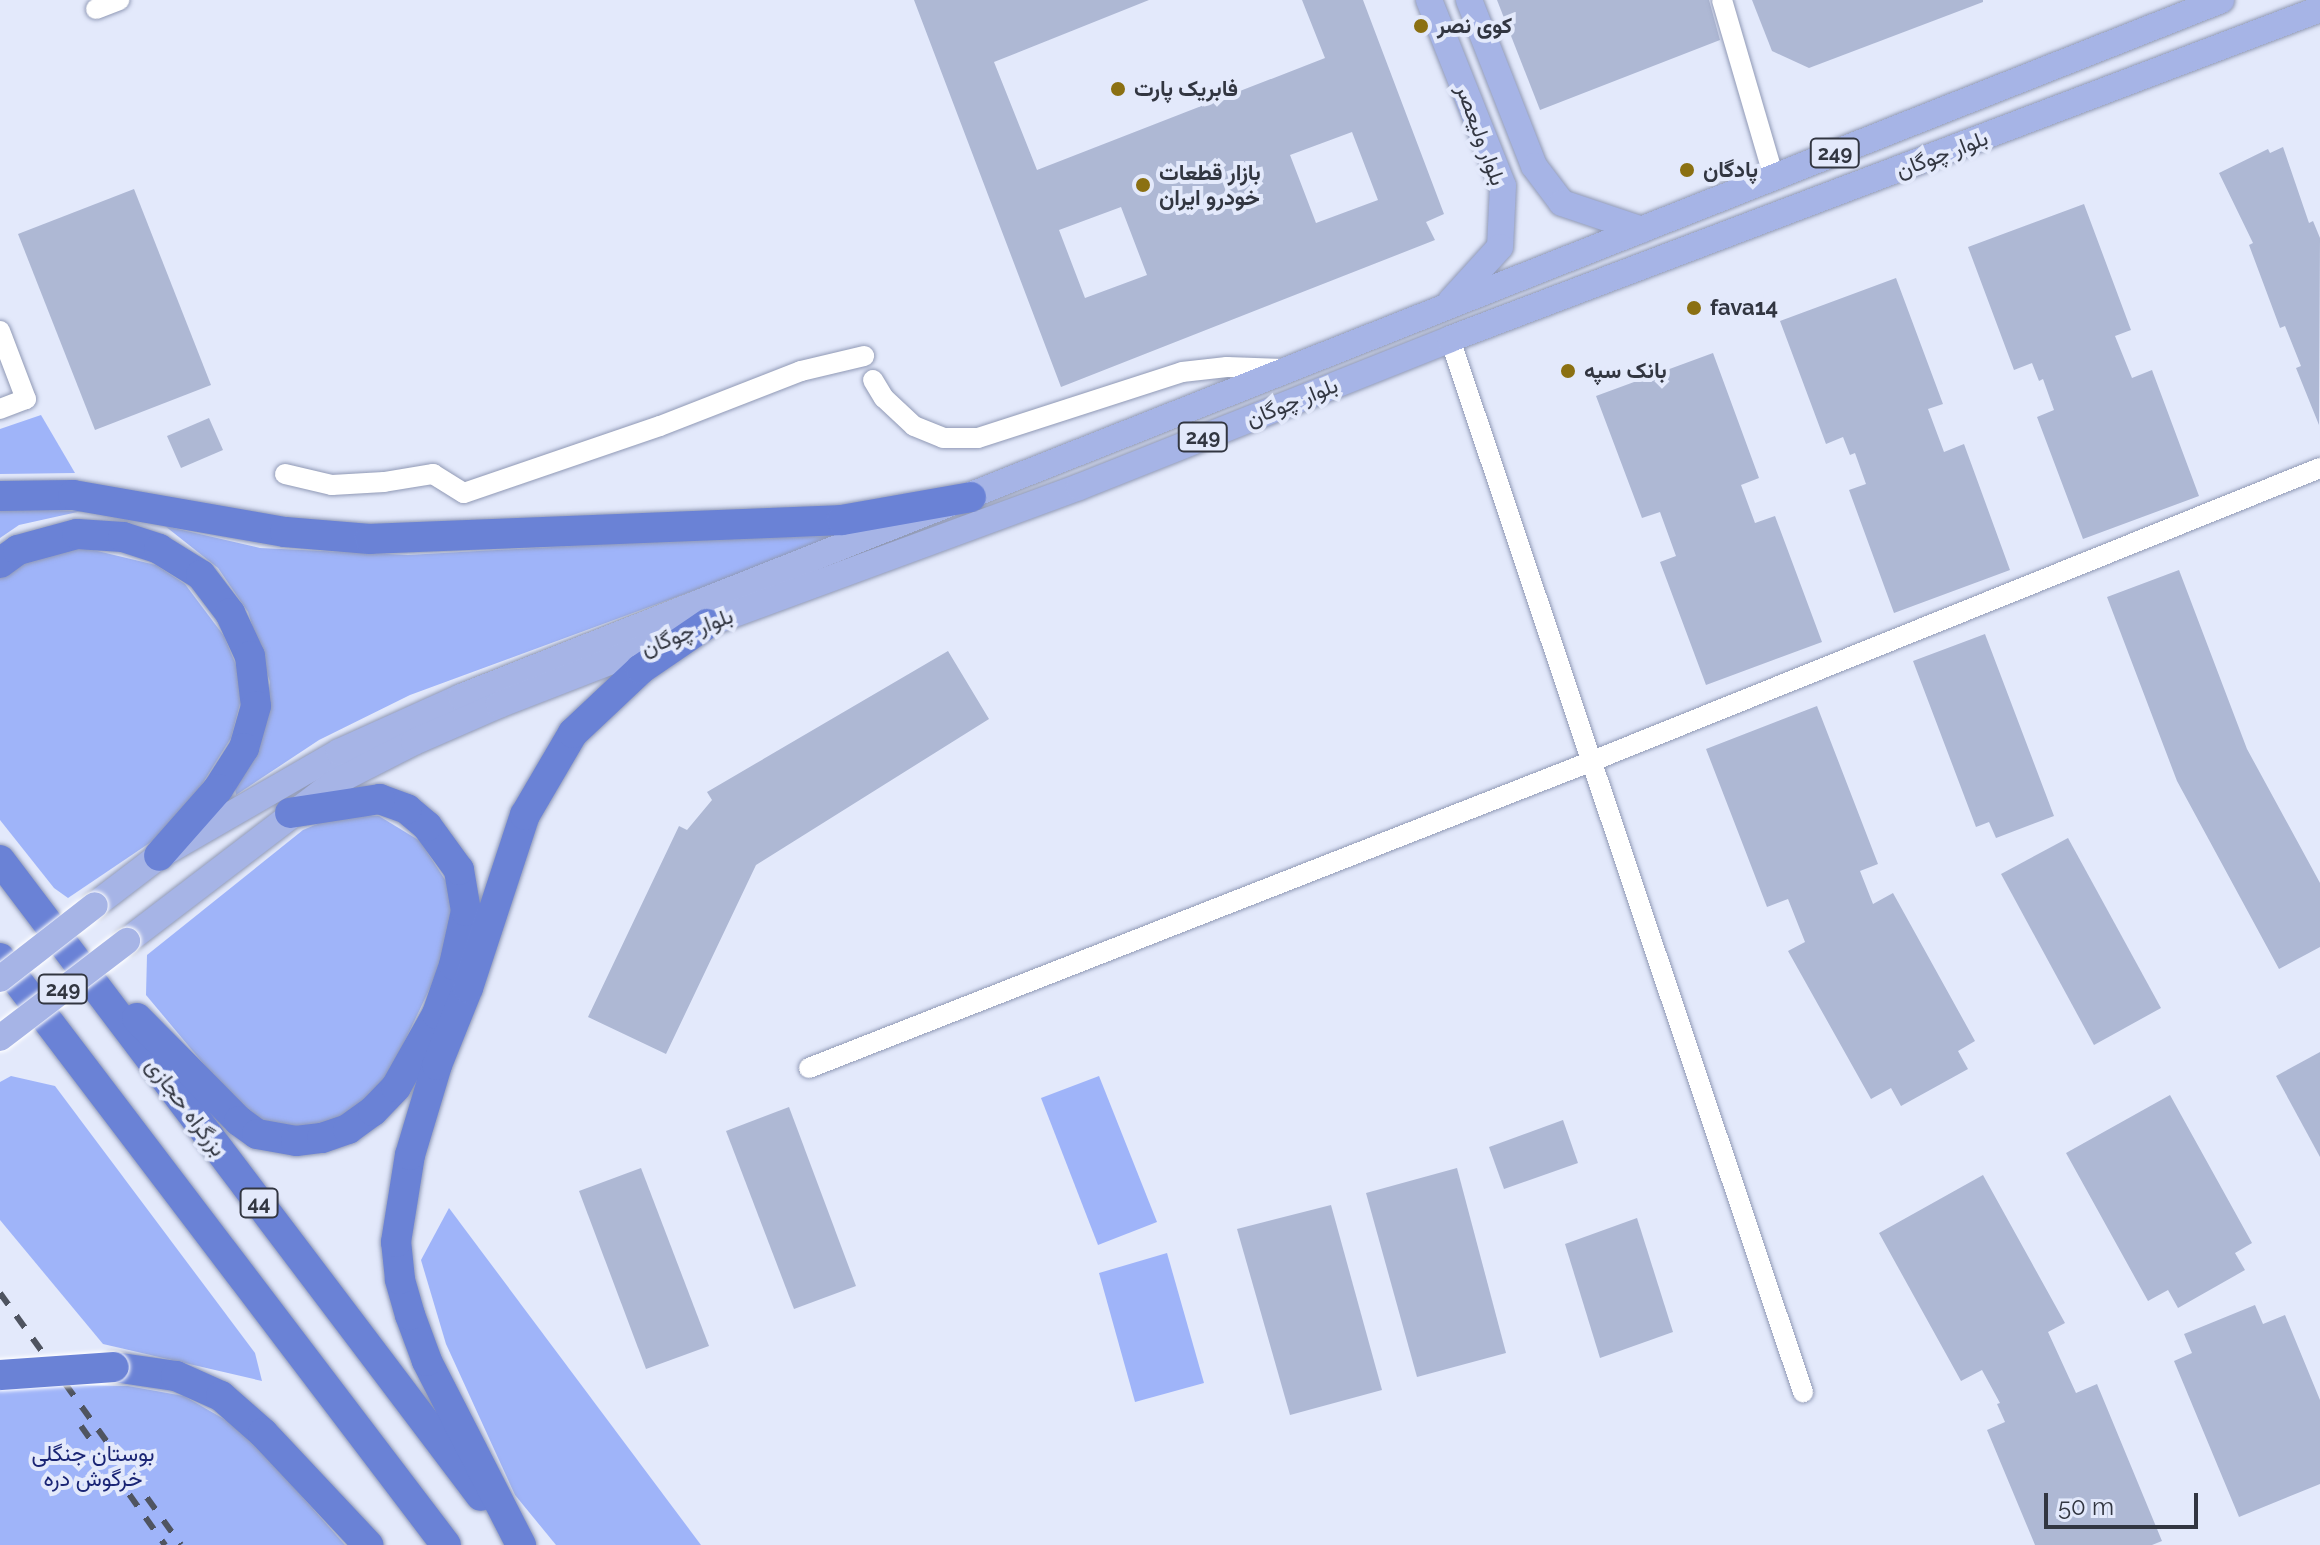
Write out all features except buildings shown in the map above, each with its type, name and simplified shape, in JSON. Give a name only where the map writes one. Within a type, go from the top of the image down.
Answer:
[{"type":"highway","points":[[0,496],[73,495],[285,532],[370,539],[842,520],[971,497]]},
{"type":"highway","points":[[0,563],[18,550],[77,534],[123,537],[159,549],[201,575],[230,613],[250,656],[256,706],[244,748],[218,789],[159,856]]},
{"type":"highway","points":[[520,1545],[427,1361],[406,1303],[396,1242],[410,1155],[437,1065],[482,947],[525,815],[573,733],[641,669],[707,624]]},
{"type":"highway","points":[[107,1003],[124,1004],[239,1121],[257,1134],[296,1141],[322,1138],[348,1129],[373,1111],[396,1087],[415,1057],[442,1002],[466,911],[459,870],[417,817],[407,809],[380,799],[290,813]]},
{"type":"highway","name":"بزرگراه حجازی","points":[[0,860],[520,1545]]},
{"type":"highway","name":"44","points":[[0,958],[446,1545]]},
{"type":"highway","points":[[0,1375],[114,1367],[176,1376],[221,1396],[263,1433],[368,1545]]},
{"type":"main road","name":"بلوار ولیعصر","points":[[1429,0],[1503,186],[1500,247],[1449,304]]},
{"type":"main road","name":"بلوار ولیعصر","points":[[1469,0],[1534,166],[1562,203],[1642,230]]},
{"type":"main road","name":"بلوار چوگان","points":[[0,979],[159,856],[339,752],[461,697],[2221,0]]},
{"type":"main road","name":"بلوار چوگان","points":[[0,1038],[290,813],[332,784],[414,742],[707,624],[1079,487],[1450,339],[2320,9]]},
{"type":"main road","points":[[1452,57],[1472,63],[1484,38]]},
{"type":"street","points":[[96,9],[119,0]]},
{"type":"street","points":[[1722,0],[1774,178]]},
{"type":"street","points":[[0,331],[26,399],[0,409]]},
{"type":"street","points":[[1450,339],[1803,1392]]},
{"type":"street","points":[[285,474],[332,485],[384,482],[433,474],[464,493],[660,426],[801,371],[864,356]]},
{"type":"street","points":[[873,380],[884,398],[914,426],[943,438],[978,438],[1182,372],[1227,367],[1291,369]]},
{"type":"street","points":[[809,1068],[1590,762],[2320,468]]},
{"type":"green space","points":[[41,415],[75,473],[0,474],[0,429]]},
{"type":"green space","points":[[0,510],[82,511],[19,525],[0,538]]},
{"type":"green space","points":[[165,526],[260,548],[408,555],[714,538],[829,536],[834,539],[410,695],[319,740],[236,795],[235,788],[264,731],[270,682],[248,612],[218,568]]},
{"type":"green space","points":[[89,549],[156,565],[185,584],[224,636],[236,665],[242,696],[231,738],[189,805],[157,838],[68,898],[54,888],[0,820],[0,575],[14,563],[59,550]]},
{"type":"green space","points":[[341,814],[379,816],[420,841],[449,886],[452,926],[431,986],[390,1072],[354,1113],[309,1135],[269,1129],[243,1111],[146,995],[147,955],[303,830]]},
{"type":"green space","points":[[11,1076],[55,1086],[255,1353],[262,1381],[103,1344],[0,1220],[0,1082]]},
{"type":"green space","points":[[1099,1076],[1157,1222],[1098,1245],[1041,1098]]},
{"type":"green space","points":[[449,1208],[701,1545],[556,1545],[515,1495],[446,1344],[421,1260]]},
{"type":"green space","points":[[1167,1253],[1204,1383],[1135,1402],[1099,1273]]},
{"type":"green space","name":"بوستان جنگلی خرگوش دره","points":[[0,1385],[128,1386],[184,1396],[243,1430],[345,1545],[0,1545]]},
{"type":"railway","points":[[0,1293],[181,1545]]},
{"type":"railway","points":[[81,1426],[165,1545]]},
{"type":"place","name":"کوی نصر","points":[[1421,26]]},
{"type":"place","name":"فابریک پارت","points":[[1118,89]]},
{"type":"place","name":"پادگان","points":[[1687,170]]},
{"type":"place","name":"بازار قطعات خودرو ایران","points":[[1143,185]]},
{"type":"place","name":"fava14","points":[[1694,308]]},
{"type":"place","name":"بانک سپه","points":[[1568,371]]}]
